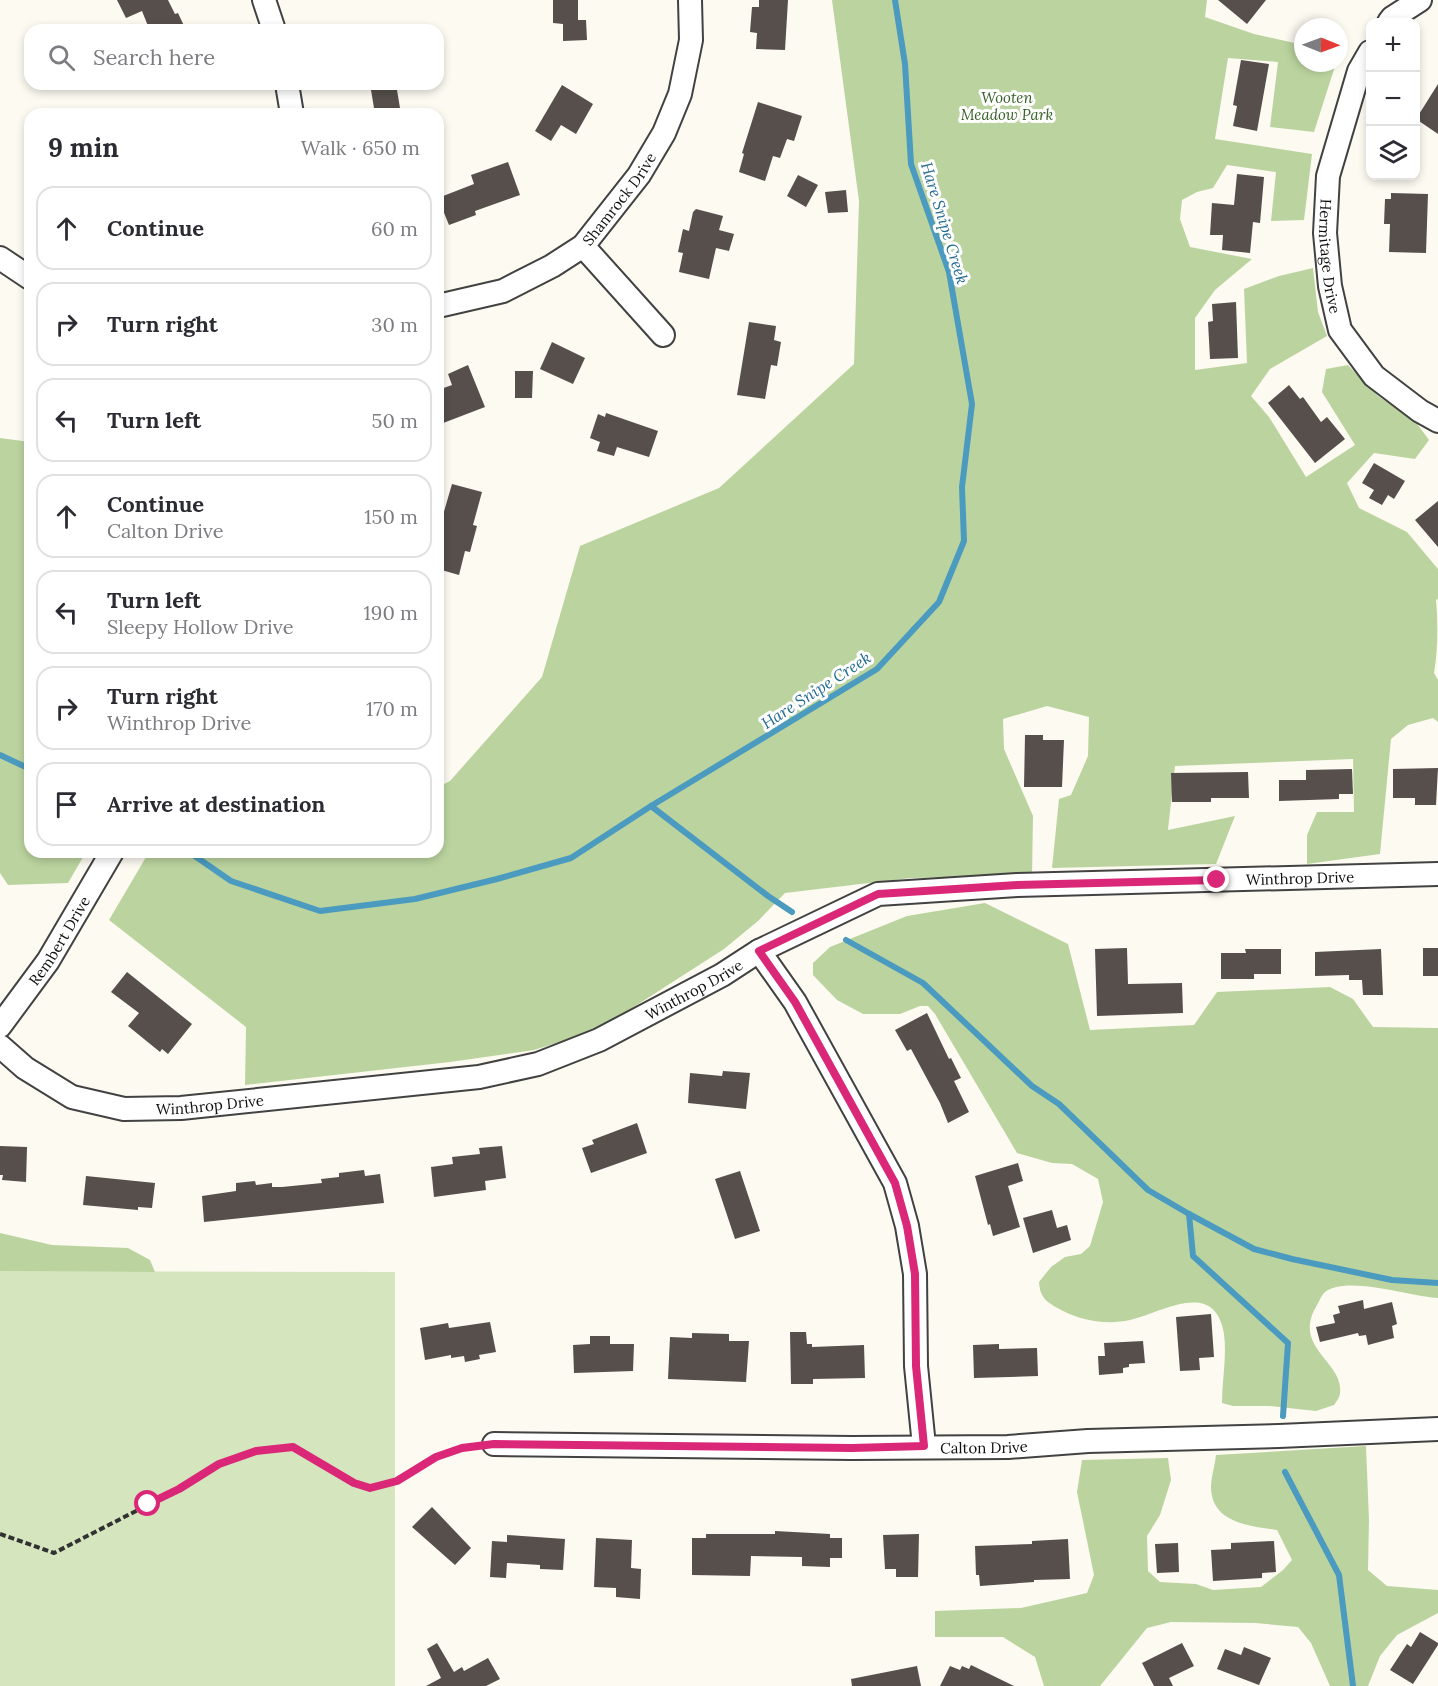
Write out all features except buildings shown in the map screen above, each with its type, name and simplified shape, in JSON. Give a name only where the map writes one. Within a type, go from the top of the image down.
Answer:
[{"type":"street","points":[[264,0],[272,24]]},
{"type":"street","name":"Shamrock Drive","points":[[444,305],[503,291],[552,266],[583,246],[639,175],[664,133],[680,94],[692,40],[690,0]]},
{"type":"street","points":[[1392,18],[1420,0]]},
{"type":"street","name":"Hermitage Drive","points":[[1366,60],[1359,70],[1328,176],[1325,233],[1330,286],[1340,330],[1374,376],[1420,411],[1438,421]]},
{"type":"street","points":[[288,90],[291,108]]},
{"type":"street","points":[[583,246],[663,335]]},
{"type":"street","points":[[0,258],[24,274]]},
{"type":"street","name":"Rembert Drive","points":[[0,1026],[48,962],[109,858]]},
{"type":"street","name":"Winthrop Drive","points":[[0,1046],[25,1068],[72,1097],[124,1109],[181,1108],[479,1077],[538,1064],[599,1040],[722,975],[759,951],[878,894],[1017,885],[1438,874]]},
{"type":"street","points":[[759,951],[795,1002],[895,1183],[907,1226],[915,1274],[916,1366],[924,1446]]},
{"type":"street","name":"Calton Drive","points":[[494,1444],[852,1448],[1008,1447],[1088,1441],[1438,1429]]},
{"type":"path","points":[[0,1534],[54,1553],[179,1489],[219,1464],[256,1451],[293,1447],[354,1483],[370,1488],[397,1481],[436,1457],[462,1448],[494,1444]]},
{"type":"green space","name":"Wooten Meadow Park","points":[[832,0],[1207,0],[1205,17],[1254,34],[1294,43],[1294,72],[1333,72],[1314,132],[1270,127],[1278,62],[1228,58],[1215,139],[1312,154],[1304,220],[1271,221],[1276,172],[1227,165],[1213,188],[1197,192],[1182,200],[1180,219],[1190,247],[1252,259],[1215,290],[1195,318],[1195,370],[1247,363],[1244,289],[1279,276],[1313,268],[1318,312],[1327,336],[1270,369],[1251,396],[1269,417],[1306,477],[1355,445],[1322,392],[1326,369],[1348,365],[1378,396],[1415,421],[1429,440],[1415,459],[1374,453],[1347,483],[1359,508],[1407,532],[1438,569],[1437,646],[1434,673],[1438,680],[1438,722],[1433,718],[1408,725],[1391,739],[1380,854],[1307,864],[1307,835],[1317,812],[1354,812],[1353,759],[1175,766],[1168,830],[1235,816],[1216,864],[1052,868],[1059,799],[1071,795],[1088,756],[1089,717],[1047,706],[1003,719],[1004,749],[1033,816],[1032,876],[911,878],[785,893],[758,921],[724,949],[598,1030],[534,1050],[450,1062],[245,1085],[246,1027],[109,920],[145,858],[444,858],[444,784],[450,781],[542,677],[580,546],[719,488],[854,364],[859,201]]},
{"type":"green space","points":[[0,438],[24,441],[24,858],[83,858],[68,883],[8,885],[0,873]]},
{"type":"green space","points":[[985,903],[1068,944],[1090,1030],[1194,1025],[1217,992],[1330,987],[1353,999],[1373,1027],[1438,1028],[1438,1298],[1362,1286],[1334,1288],[1324,1293],[1311,1320],[1310,1332],[1314,1343],[1339,1382],[1340,1395],[1334,1405],[1316,1411],[1269,1406],[1233,1406],[1222,1403],[1224,1334],[1219,1317],[1210,1307],[1199,1303],[1172,1306],[1130,1320],[1113,1322],[1079,1317],[1050,1303],[1043,1297],[1039,1282],[1051,1267],[1065,1257],[1081,1254],[1090,1246],[1103,1202],[1098,1179],[1072,1164],[1052,1163],[1017,1153],[935,1014],[928,1006],[920,1006],[900,1014],[863,1014],[837,1000],[813,975],[813,963],[830,947],[907,916]]},
{"type":"green space","points":[[0,1233],[52,1245],[128,1248],[150,1260],[155,1272],[0,1271]]},
{"type":"green space","points":[[0,1271],[395,1272],[395,1686],[0,1686]]},
{"type":"green space","points":[[1366,1446],[1369,1520],[1368,1570],[1387,1586],[1438,1590],[1438,1613],[1397,1635],[1380,1656],[1368,1686],[1330,1686],[1311,1643],[1298,1627],[1255,1623],[1171,1622],[1147,1628],[1100,1686],[1044,1686],[1035,1657],[1003,1637],[935,1637],[935,1611],[1021,1608],[1087,1593],[1094,1575],[1077,1492],[1082,1460],[1168,1458],[1171,1480],[1160,1515],[1147,1536],[1148,1571],[1160,1582],[1196,1584],[1213,1590],[1261,1587],[1292,1560],[1277,1530],[1234,1521],[1218,1509],[1213,1500],[1211,1488],[1216,1455]]},
{"type":"waterway","name":"Hare Snipe Creek","points":[[198,858],[231,881],[320,911],[415,899],[571,858],[651,806],[877,669],[939,602],[964,541],[962,487],[972,404],[949,272],[911,164],[905,64],[895,0]]},
{"type":"waterway","name":"Hare Snipe Creek","points":[[0,755],[24,766]]},
{"type":"waterway","points":[[651,806],[792,912]]},
{"type":"waterway","points":[[846,940],[923,983],[1032,1086],[1059,1104],[1148,1190],[1189,1214],[1254,1249],[1392,1280],[1438,1283]]},
{"type":"waterway","points":[[1189,1214],[1193,1256],[1288,1343],[1283,1416]]},
{"type":"waterway","points":[[1285,1472],[1339,1575],[1353,1686]]},
{"type":"route","points":[[148,1504],[179,1489],[219,1464],[256,1451],[293,1447],[354,1483],[370,1488],[397,1481],[436,1457],[462,1448],[494,1444],[852,1448],[924,1446],[916,1366],[915,1274],[907,1226],[895,1183],[795,1002],[759,951],[878,894],[1017,885],[1217,880]]}]
